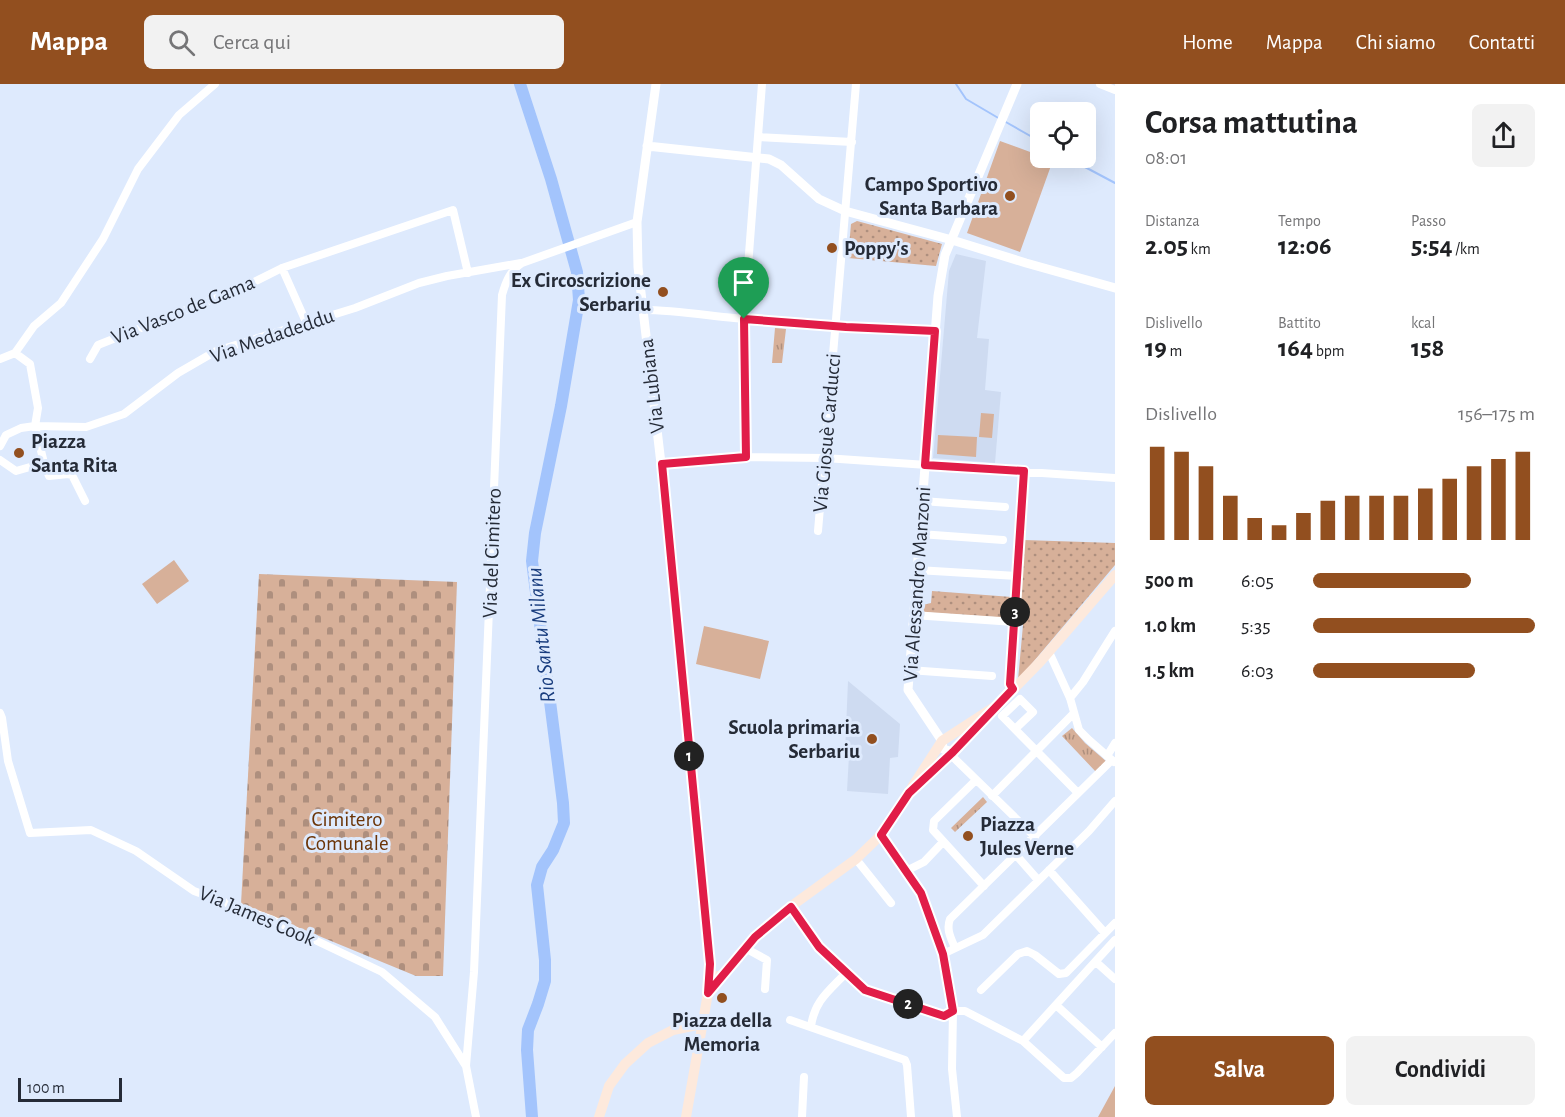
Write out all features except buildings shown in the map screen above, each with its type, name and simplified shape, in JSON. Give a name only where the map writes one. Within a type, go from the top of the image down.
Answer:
[{"type":"main road","points":[[909,793],[953,755],[1049,652],[1115,575]]},
{"type":"main road","points":[[708,993],[755,937],[856,859],[881,835],[892,814],[909,793],[942,741],[1002,702]]},
{"type":"main road","points":[[709,976],[722,976]]},
{"type":"main road","name":"Via Lubiana","points":[[686,1117],[709,976]]},
{"type":"main road","points":[[599,1117],[609,1086],[625,1064],[648,1043],[673,1030],[702,1024]]},
{"type":"street","points":[[0,359],[15,353],[34,326],[61,303],[103,238],[138,169],[179,115],[215,84]]},
{"type":"street","name":"Via Lubiana","points":[[656,84],[637,222],[638,267],[662,464],[709,955],[709,976]]},
{"type":"street","points":[[746,457],[744,319],[762,84]]},
{"type":"street","name":"Via Giosuè Carducci","points":[[818,531],[856,84]]},
{"type":"street","name":"Via Alessandro Manzoni","points":[[953,755],[943,749],[942,741],[908,690],[935,331],[945,255],[1017,84]]},
{"type":"street","points":[[1100,84],[1115,90]]},
{"type":"street","points":[[758,137],[852,142]]},
{"type":"street","points":[[647,146],[769,159],[781,165],[819,199],[845,211],[1115,288]]},
{"type":"street","name":"Via Vasco de Gama","points":[[90,359],[98,345],[244,287],[282,268],[453,210],[468,273]]},
{"type":"street","points":[[522,263],[637,222]]},
{"type":"street","name":"Via Medadeddu","points":[[0,446],[6,435],[21,428],[86,427],[124,414],[178,373],[216,351],[355,308],[419,283],[522,263]]},
{"type":"street","name":"Via del Cimitero","points":[[466,1066],[474,972],[502,295],[514,268],[522,263]]},
{"type":"street","points":[[282,268],[306,322]]},
{"type":"street","points":[[643,310],[836,326],[935,331]]},
{"type":"street","points":[[0,353],[15,353],[30,364],[38,408],[35,426],[49,476],[72,475],[85,501]]},
{"type":"street","points":[[662,464],[746,457],[825,458],[1115,478]]},
{"type":"street","points":[[0,460],[16,471],[44,463]]},
{"type":"street","points":[[1013,689],[1010,684],[1024,471]]},
{"type":"street","points":[[921,501],[1005,507]]},
{"type":"street","points":[[920,534],[1003,540]]},
{"type":"street","points":[[917,570],[1017,576]]},
{"type":"street","points":[[914,615],[1014,622]]},
{"type":"street","points":[[1070,698],[1083,682],[1115,631]]},
{"type":"street","points":[[1049,652],[1070,698],[1079,730],[1111,759]]},
{"type":"street","points":[[909,670],[992,676]]},
{"type":"street","name":"Via James Cook","points":[[0,713],[8,761],[30,833],[91,830],[136,851],[194,891],[273,920],[382,972],[435,1017],[466,1066]]},
{"type":"street","points":[[992,796],[1074,713]]},
{"type":"street","points":[[1015,729],[1078,793]]},
{"type":"street","points":[[955,948],[948,932],[950,919],[1111,759],[1115,743]]},
{"type":"street","points":[[953,755],[1035,837]]},
{"type":"street","points":[[976,780],[934,821],[933,830],[984,886]]},
{"type":"street","points":[[943,954],[983,934],[1089,831],[1115,801]]},
{"type":"street","points":[[881,835],[921,893],[943,954],[953,1011],[952,1069],[957,1117]]},
{"type":"street","points":[[906,871],[924,862],[943,842]]},
{"type":"street","points":[[1016,855],[1038,880]]},
{"type":"street","points":[[856,859],[891,903]]},
{"type":"street","points":[[1049,870],[1105,933]]},
{"type":"street","points":[[791,907],[819,947],[865,990],[944,1016],[953,1011],[965,1011],[1023,1041],[1064,1078],[1077,1073],[1115,1033]]},
{"type":"street","points":[[981,990],[1018,954],[1027,951],[1059,974],[1066,973],[1115,923]]},
{"type":"street","points":[[1023,1041],[1115,940]]},
{"type":"street","points":[[746,948],[767,960],[765,989]]},
{"type":"street","points":[[1096,962],[1115,979]]},
{"type":"street","points":[[811,1027],[814,1009],[846,973]]},
{"type":"street","points":[[1056,1005],[1102,1047]]},
{"type":"street","points":[[790,1020],[905,1060],[911,1117]]},
{"type":"street","points":[[466,1066],[476,1117]]},
{"type":"street","points":[[802,1117],[804,1077]]},
{"type":"shaded area","points":[[956,254],[986,261],[977,338],[989,339],[985,390],[1001,392],[995,463],[933,458],[949,271]]},
{"type":"shaded area","name":"Scuola primaria Serbariu","points":[[848,681],[900,724],[898,757],[890,758],[888,794],[847,791],[849,755],[845,753]]},
{"type":"green space","name":"Campo Sportivo Santa Barbara","points":[[1000,141],[1030,152],[1030,168],[1050,168],[1020,252],[967,233]]},
{"type":"green space","points":[[857,221],[942,244],[936,266],[848,258],[851,224]]},
{"type":"green space","points":[[775,328],[786,329],[782,363],[772,363]]},
{"type":"green space","points":[[981,413],[994,414],[992,438],[979,437]]},
{"type":"green space","points":[[938,435],[977,437],[976,457],[937,454]]},
{"type":"green space","points":[[1024,540],[1115,543],[1115,565],[1018,680],[1024,614],[1019,607]]},
{"type":"green space","points":[[174,560],[189,581],[157,604],[142,584]]},
{"type":"green space","name":"Cimitero Comunale","points":[[259,574],[457,582],[443,976],[416,976],[241,904]]},
{"type":"green space","points":[[932,591],[1012,597],[1011,618],[919,612],[919,606],[931,603]]},
{"type":"green space","points":[[704,626],[769,641],[760,679],[696,664]]},
{"type":"green space","points":[[1072,728],[1107,762],[1096,772],[1062,736]]},
{"type":"green space","points":[[983,797],[987,802],[955,832],[951,828]]},
{"type":"green space","points":[[1115,1086],[1115,1117],[1098,1117]]},
{"type":"waterway","name":"Rio Santu Milanu","points":[[520,84],[551,179],[577,272],[579,300],[561,406],[535,533],[532,561],[564,823],[553,850],[542,867],[537,885],[545,981],[528,1030],[527,1050],[532,1117]]},
{"type":"waterway","points":[[956,84],[966,99],[1000,119]]},
{"type":"waterway","points":[[1004,121],[1030,136]]},
{"type":"waterway","points":[[1087,168],[1115,183]]},
{"type":"place","name":"Campo Sportivo Santa Barbara","points":[[1010,196]]},
{"type":"place","name":"Poppy's","points":[[832,248]]},
{"type":"place","name":"Ex Circoscrizione Serbariu","points":[[663,292]]},
{"type":"place","name":"Piazza Santa Rita","points":[[19,453]]},
{"type":"place","name":"Scuola primaria Serbariu","points":[[872,739]]},
{"type":"place","name":"Piazza Jules Verne","points":[[968,836]]},
{"type":"place","name":"Piazza della Memoria","points":[[722,998]]},
{"type":"route","points":[[744,319],[935,331],[925,465],[1024,471],[1010,684],[1013,689],[953,752],[909,793],[881,835],[921,893],[943,954],[953,1011],[944,1016],[865,990],[819,947],[791,907],[755,937],[708,993],[710,964],[662,464],[746,457],[744,319]]}]
